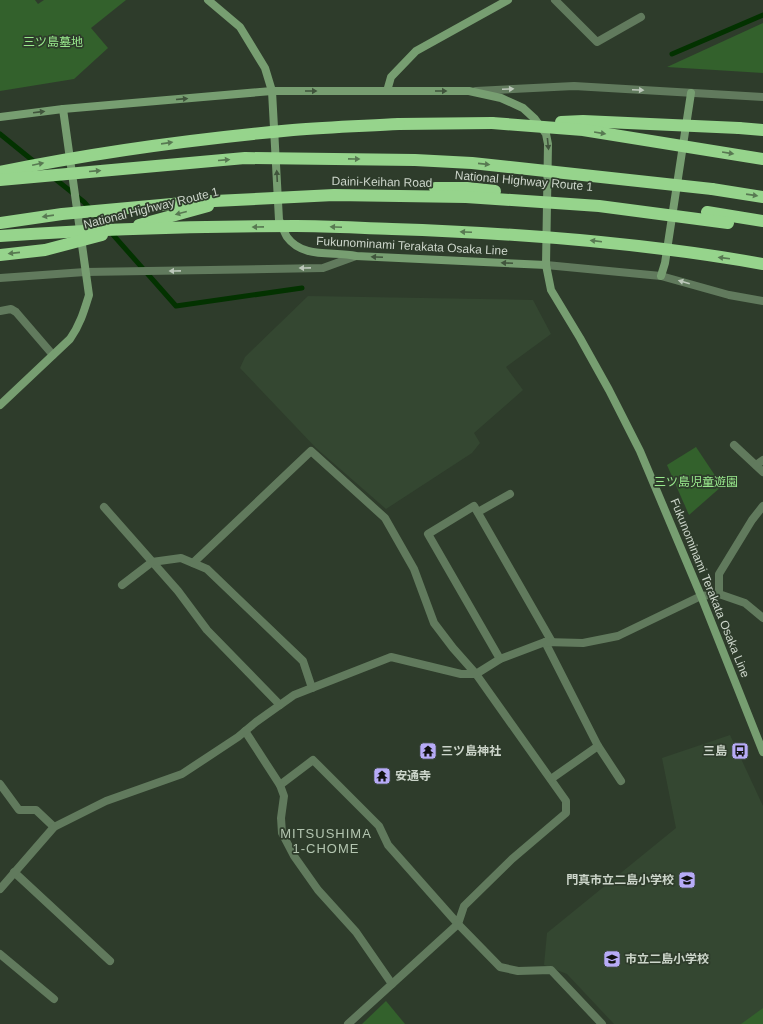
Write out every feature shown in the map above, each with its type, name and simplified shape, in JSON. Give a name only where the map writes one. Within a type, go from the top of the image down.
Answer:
[{"type":"highway","points":[[0,172],[61,159],[171,143],[294,130],[399,124],[583,121],[763,130]]},
{"type":"highway","points":[[492,123],[583,130],[763,159]]},
{"type":"highway","name":"National Highway Route 1","points":[[0,180],[72,176],[245,158],[415,160],[472,163],[763,197]]},
{"type":"highway","name":"National Highway Route 1","points":[[0,255],[45,250],[208,206],[341,189],[467,188],[707,212],[763,221]]},
{"type":"highway","name":"Daini-Keihan Road","points":[[0,223],[62,214],[194,202],[334,195],[466,197],[599,206],[763,228]]},
{"type":"highway","points":[[0,236],[76,231],[297,226],[465,231],[579,239],[763,264]]},
{"type":"main road","name":"Fukunominami Terakata Osaka Line","points":[[208,0],[240,27],[265,68],[272,91],[279,220],[287,237],[297,246],[310,253],[546,265]]},
{"type":"main road","points":[[387,91],[391,78],[416,51],[508,0]]},
{"type":"main road","name":"Fukunominami Terakata Osaka Line","points":[[272,91],[469,91],[501,98],[523,108],[535,118],[546,134],[548,144],[546,265],[551,290],[595,364],[640,451],[702,596],[763,752]]},
{"type":"main road","points":[[0,117],[272,91]]},
{"type":"main road","points":[[661,276],[665,263],[691,93]]},
{"type":"main road","points":[[0,405],[70,339],[77,329],[83,315],[88,295],[63,110]]},
{"type":"street","points":[[555,0],[597,42],[641,17]]},
{"type":"street","points":[[469,91],[574,86],[763,97]]},
{"type":"street","points":[[0,278],[84,272],[324,268],[356,256]]},
{"type":"street","points":[[546,265],[661,276],[729,294],[763,301]]},
{"type":"street","points":[[0,311],[11,309],[16,312],[53,355]]},
{"type":"street","points":[[734,445],[763,472]]},
{"type":"street","points":[[193,563],[311,451],[385,518],[414,569],[434,623],[453,648],[476,674],[566,801],[566,813],[512,859],[464,906],[458,924],[348,1024]]},
{"type":"street","points":[[756,465],[763,460]]},
{"type":"street","points":[[478,512],[510,494]]},
{"type":"street","points":[[500,659],[428,534],[474,506],[548,642],[598,746],[621,781]]},
{"type":"street","points":[[719,594],[719,574],[752,520],[763,506]]},
{"type":"street","points":[[104,507],[178,591],[207,630],[280,705]]},
{"type":"street","points":[[122,585],[152,562],[181,558],[207,569],[303,661],[312,688]]},
{"type":"street","points":[[0,889],[54,827],[106,801],[182,774],[294,695],[391,657],[461,674],[476,674],[500,659],[548,642],[583,642],[618,636],[702,596],[719,594],[745,603],[763,618]]},
{"type":"street","points":[[245,731],[280,784],[284,796],[281,818],[282,833],[294,856],[318,890],[356,932],[392,984]]},
{"type":"street","points":[[550,779],[598,746]]},
{"type":"street","points":[[280,784],[313,760],[379,826],[388,845],[458,924],[500,967],[518,971],[551,970],[602,1024]]},
{"type":"street","points":[[0,784],[19,810],[36,810],[54,827]]},
{"type":"street","points":[[14,872],[110,961]]},
{"type":"street","points":[[0,954],[54,999]]},
{"type":"shaded area","points":[[308,296],[533,300],[551,334],[506,367],[523,390],[474,433],[480,443],[472,453],[386,509],[316,448],[240,368],[245,357]]},
{"type":"shaded area","name":"門真市立二島小学校","points":[[730,735],[763,806],[763,1024],[614,1024],[567,974],[544,965],[547,933],[676,828],[662,758]]},
{"type":"green space","name":"三ツ島墓地","points":[[0,0],[35,0],[38,4],[44,0],[126,0],[91,28],[108,48],[74,79],[0,91]]},
{"type":"green space","points":[[763,23],[763,73],[667,67]]},
{"type":"green space","name":"三ツ島児童遊園","points":[[696,447],[722,486],[689,515],[667,465]]},
{"type":"green space","points":[[386,1001],[405,1024],[362,1024]]},
{"type":"green space","points":[[763,1008],[763,1024],[741,1024]]},
{"type":"waterway","points":[[672,54],[763,15]]},
{"type":"waterway","points":[[0,134],[37,164]]},
{"type":"waterway","points":[[54,178],[84,202],[176,306],[302,288]]},
{"type":"place","name":"三ツ島神社","points":[[428,751]]},
{"type":"place","name":"三島","points":[[740,751]]},
{"type":"place","name":"安通寺","points":[[382,776]]},
{"type":"place","name":"門真市立二島小学校","points":[[687,880]]},
{"type":"place","name":"市立二島小学校","points":[[612,959]]},
{"type":"district","name":"MITSUSHIMA 1-CHOME","points":[[326,840]]}]
